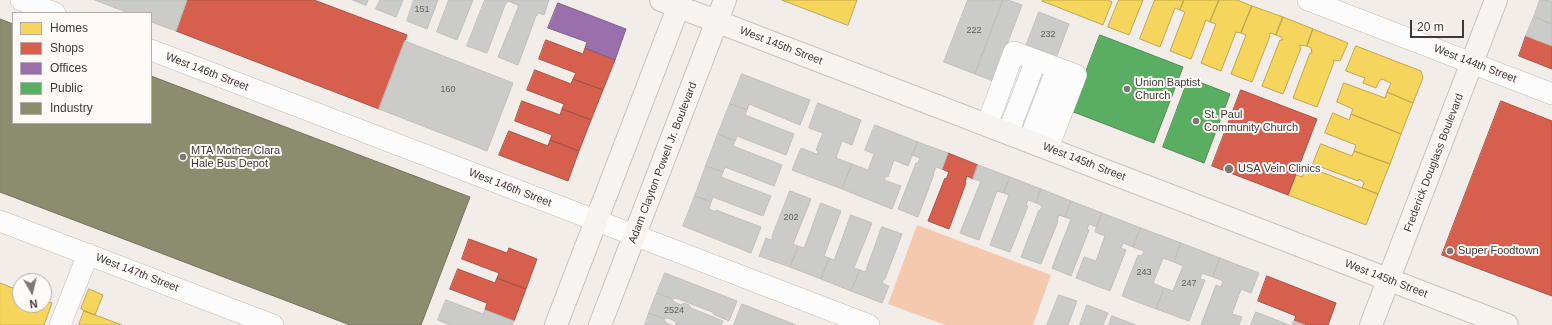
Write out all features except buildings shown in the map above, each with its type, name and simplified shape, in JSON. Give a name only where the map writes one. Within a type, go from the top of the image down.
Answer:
[{"type":"main road","name":"Adam Clayton Powell Jr. Boulevard","points":[[600,325],[725,0]]},
{"type":"main road","name":"Frederick Douglass Boulevard","points":[[1371,325],[1496,0]]},
{"type":"main road","name":"West 145th Street","points":[[673,2],[717,21],[1507,325]]},
{"type":"main road","points":[[556,325],[596,220],[673,2]]},
{"type":"street","points":[[21,0],[52,12]]},
{"type":"street","name":"West 144th Street","points":[[1308,0],[1552,94]]},
{"type":"street","name":"West 146th Street","points":[[152,50],[869,325]]},
{"type":"street","points":[[987,125],[1014,52],[1057,68],[1038,145]]},
{"type":"street","points":[[1008,133],[1036,60]]},
{"type":"street","name":"West 147th Street","points":[[0,221],[273,325]]},
{"type":"street","points":[[60,325],[88,254]]},
{"type":"shaded area","points":[[917,225],[1051,275],[1033,325],[945,325],[888,304]]},
{"type":"place","name":"Union Baptist Church","points":[[1127,89]]},
{"type":"place","name":"St. Paul Community Church","points":[[1196,121]]},
{"type":"place","name":"MTA Mother Clara Hale Bus Depot","points":[[183,157]]},
{"type":"place","name":"USA Vein Clinics","points":[[1229,169]]},
{"type":"place","name":"Super Foodtown","points":[[1450,251]]}]
